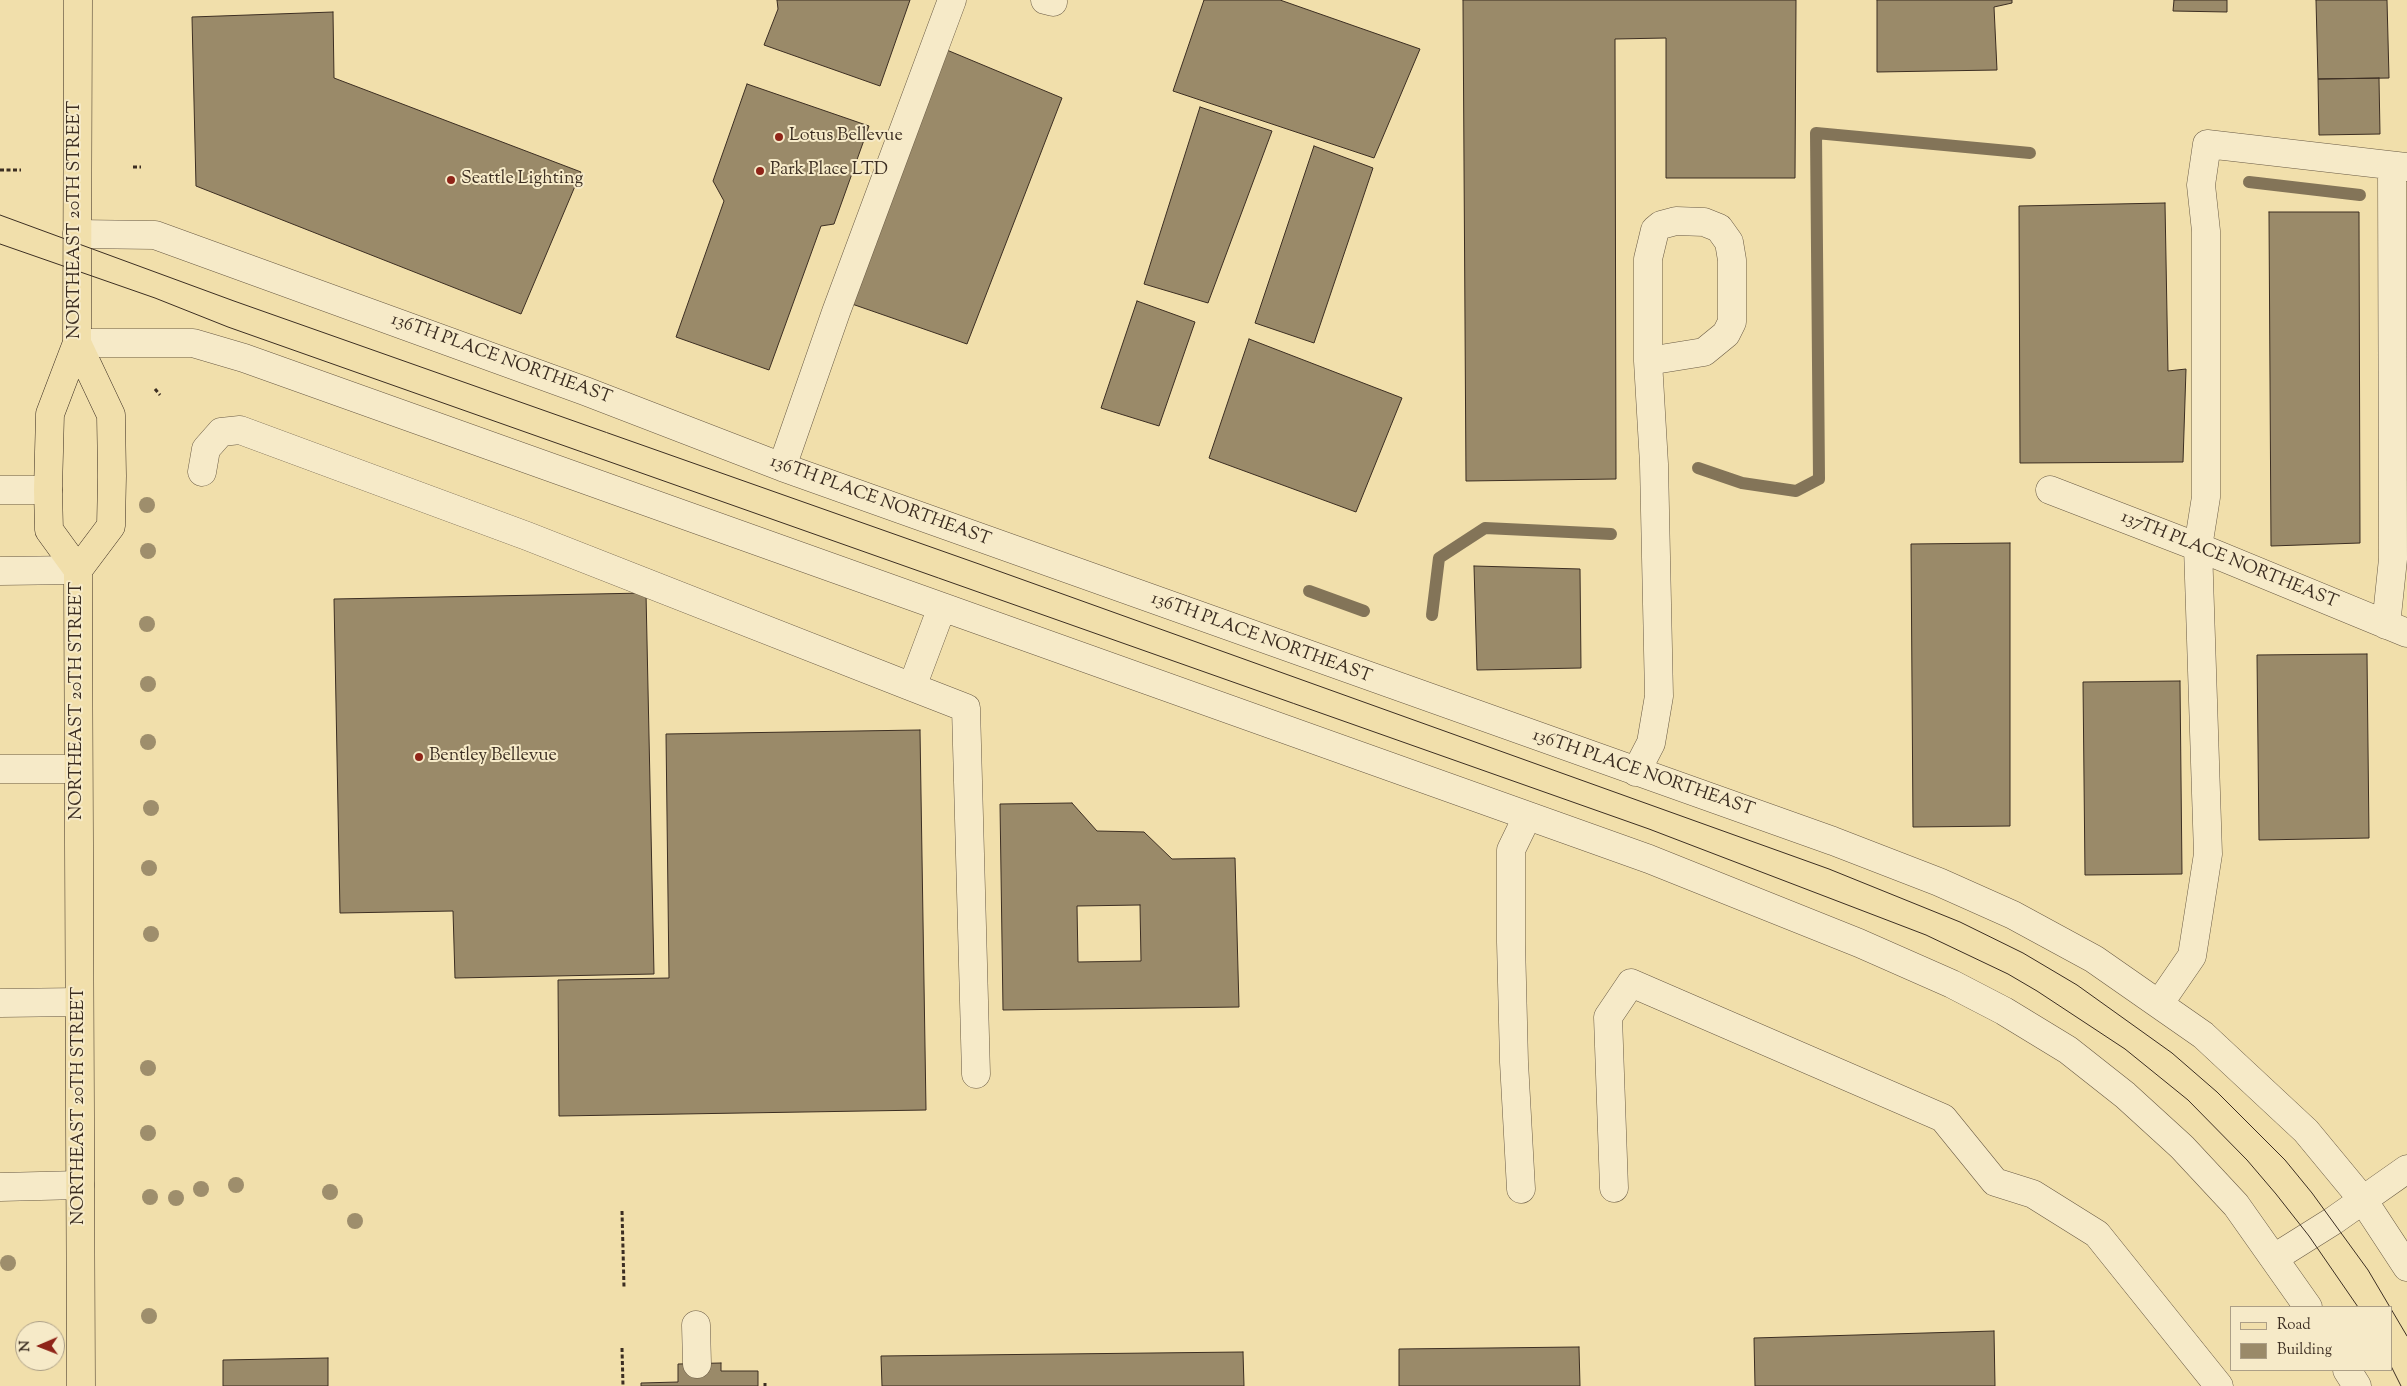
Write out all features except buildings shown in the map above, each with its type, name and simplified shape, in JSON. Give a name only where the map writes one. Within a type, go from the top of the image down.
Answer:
[{"type":"main road","name":"NORTHEAST 20TH STREET","points":[[78,0],[77,343],[50,414],[48,490],[49,530],[78,570],[81,1386]]},
{"type":"main road","points":[[77,343],[111,415],[112,476],[111,526],[78,570]]},
{"type":"street","points":[[782,468],[836,312],[952,0]]},
{"type":"street","points":[[2159,1004],[2192,956],[2208,854],[2198,548],[2206,497],[2206,231],[2201,184],[2207,144],[2400,167],[2393,559],[2397,629]]},
{"type":"street","points":[[1636,772],[1651,743],[1659,696],[1654,464],[1648,361],[1648,259],[1655,230],[1676,220],[1704,222],[1719,228],[1729,242],[1732,260],[1732,322],[1726,334],[1704,352],[1648,361]]},
{"type":"street","name":"136TH PLACE NORTHEAST","points":[[76,234],[155,235],[585,391],[782,468],[1833,841],[1947,886],[2013,915],[2094,959],[2203,1036],[2306,1131],[2362,1200],[2407,1267]]},
{"type":"street","points":[[77,343],[193,343],[244,358],[1649,859],[1859,943],[1952,984],[2004,1011],[2068,1050],[2125,1095],[2182,1147],[2236,1205],[2307,1306]]},
{"type":"street","points":[[202,472],[206,449],[221,432],[240,430],[527,536],[966,708],[976,1074]]},
{"type":"street","points":[[0,490],[48,490]]},
{"type":"street","name":"137TH PLACE NORTHEAST","points":[[2050,490],[2397,629]]},
{"type":"street","points":[[0,571],[78,570]]},
{"type":"street","points":[[912,687],[942,607]]},
{"type":"street","points":[[0,770],[78,769]]},
{"type":"street","points":[[1521,1190],[1514,1062],[1511,850],[1527,817]]},
{"type":"street","points":[[1614,1188],[1608,1017],[1631,983],[1943,1118],[1995,1182],[2033,1194],[2097,1234],[2219,1386]]},
{"type":"street","points":[[0,1003],[79,1002]]},
{"type":"street","points":[[2274,1258],[2407,1168]]},
{"type":"street","points":[[0,1187],[80,1184]]},
{"type":"street","points":[[696,1325],[697,1364]]},
{"type":"street","points":[[2349,1371],[2357,1386]]},
{"type":"path","points":[[133,167],[141,167]]},
{"type":"path","points":[[0,170],[21,170]]},
{"type":"path","points":[[155,389],[160,396]]},
{"type":"path","points":[[622,1211],[624,1287]]},
{"type":"path","points":[[622,1348],[623,1386]]},
{"type":"waterway","points":[[1698,468],[1742,483],[1796,491],[1819,479],[1816,133],[2030,153]]},
{"type":"waterway","points":[[2249,182],[2360,195]]},
{"type":"waterway","points":[[1432,615],[1439,558],[1485,528],[1611,534]]},
{"type":"waterway","points":[[1309,591],[1364,611]]},
{"type":"tram line","points":[[0,215],[234,301],[979,564],[1829,869],[1960,922],[2023,953],[2077,985],[2172,1053],[2217,1092],[2285,1160],[2312,1193],[2368,1270],[2389,1306]]},
{"type":"tram line","points":[[0,244],[155,298],[228,327],[1649,829],[1926,935],[2008,974],[2037,991],[2125,1049],[2188,1100],[2247,1160],[2276,1194],[2309,1236],[2357,1306]]},
{"type":"tram line","points":[[2392,1311],[2407,1336]]},
{"type":"tram line","points":[[2392,1368],[2401,1386]]},
{"type":"place","name":"Lotus Bellevue","points":[[779,137]]},
{"type":"place","name":"Park Place LTD","points":[[760,171]]},
{"type":"place","name":"Seattle Lighting","points":[[451,180]]},
{"type":"place","name":"Bentley Bellevue","points":[[419,757]]}]
